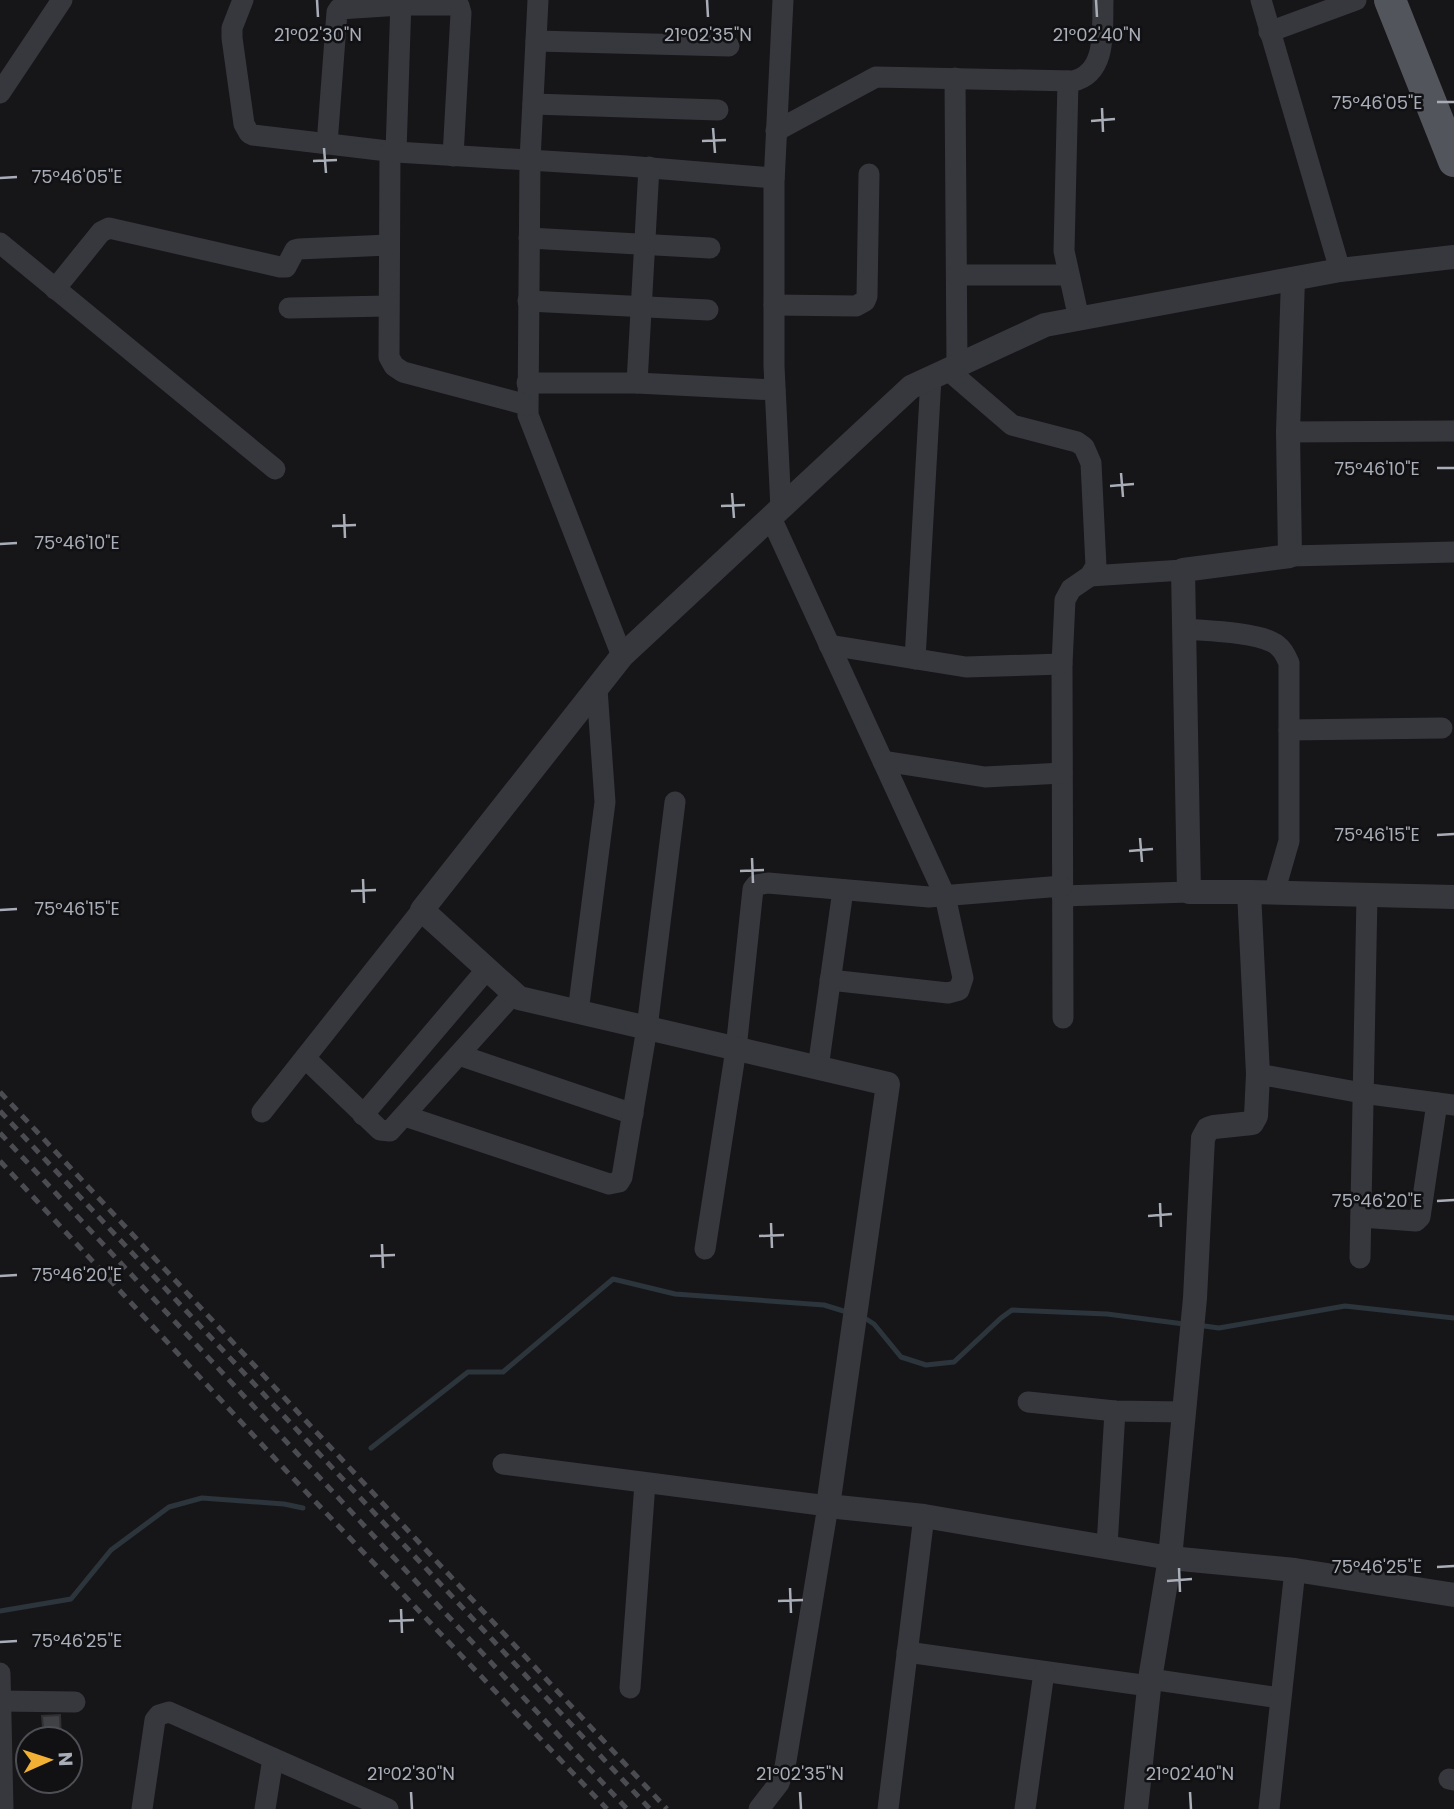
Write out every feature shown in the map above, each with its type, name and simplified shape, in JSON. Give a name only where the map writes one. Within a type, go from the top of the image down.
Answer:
[{"type":"main road","points":[[1390,0],[1454,161]]},
{"type":"main road","points":[[1411,0],[1454,104]]},
{"type":"street","points":[[0,93],[62,0]]},
{"type":"street","points":[[243,0],[232,33],[246,129],[258,137],[393,152],[649,167],[774,178]]},
{"type":"street","points":[[538,0],[530,160],[527,405],[532,427],[622,656]]},
{"type":"street","points":[[783,0],[774,178],[776,513],[829,645],[945,896],[963,978],[959,990],[948,993],[831,980]]},
{"type":"street","points":[[776,131],[876,77],[1080,80],[1097,63],[1100,54],[1104,0]]},
{"type":"street","points":[[1261,0],[1340,270]]},
{"type":"street","points":[[1269,32],[1356,0]]},
{"type":"street","points":[[327,144],[337,12],[342,8],[401,3],[456,5],[461,9],[453,156]]},
{"type":"street","points":[[401,3],[388,245],[389,357],[394,366],[411,374],[527,405]]},
{"type":"street","points":[[536,41],[729,46]]},
{"type":"street","points":[[915,659],[957,275],[955,78]]},
{"type":"street","points":[[1068,81],[1064,251],[1079,319]]},
{"type":"street","points":[[533,104],[718,110]]},
{"type":"street","points":[[637,383],[649,167]]},
{"type":"street","points":[[774,306],[856,306],[865,302],[869,174]]},
{"type":"street","points":[[55,289],[101,232],[110,228],[280,267],[286,267],[295,250],[299,249],[388,245]]},
{"type":"street","points":[[529,238],[710,248]]},
{"type":"street","points":[[0,243],[275,469]]},
{"type":"street","points":[[262,1112],[622,656],[911,387],[1045,326],[1340,270],[1454,257]]},
{"type":"street","points":[[957,275],[1068,275]]},
{"type":"street","points":[[1290,556],[1288,432],[1293,279]]},
{"type":"street","points":[[528,301],[641,309],[708,310]]},
{"type":"street","points":[[289,308],[388,306]]},
{"type":"street","points":[[946,371],[1012,425],[1077,442],[1084,447],[1091,463],[1096,566],[1090,576],[1067,594],[1062,664],[1063,1018]]},
{"type":"street","points":[[527,383],[637,383],[775,390]]},
{"type":"street","points":[[1288,432],[1454,432]]},
{"type":"street","points":[[1090,576],[1184,570],[1290,556],[1454,552]]},
{"type":"street","points":[[1184,570],[1189,892]]},
{"type":"street","points":[[1184,629],[1261,637],[1283,651],[1289,663],[1289,841],[1274,893]]},
{"type":"street","points":[[829,645],[966,667],[1062,664]]},
{"type":"street","points":[[578,1012],[605,802],[597,689]]},
{"type":"street","points":[[1289,730],[1442,728]]},
{"type":"street","points":[[883,761],[985,777],[1062,773]]},
{"type":"street","points":[[405,1116],[609,1184],[619,1182],[648,1028],[676,802]]},
{"type":"street","points":[[705,1249],[736,1049],[753,889],[756,885],[768,883],[929,897],[1062,891],[1454,897]]},
{"type":"street","points":[[818,1068],[843,890]]},
{"type":"street","points":[[1136,1809],[1149,1682],[1170,1558],[1195,1298],[1203,1138],[1208,1129],[1252,1123],[1256,1116],[1258,1074],[1249,892]]},
{"type":"street","points":[[1360,1258],[1367,895]]},
{"type":"street","points":[[422,910],[519,998],[888,1084],[828,1506],[785,1768],[779,1783],[759,1809]]},
{"type":"street","points":[[363,1115],[486,969]]},
{"type":"street","points":[[305,1058],[380,1130],[390,1131],[514,993]]},
{"type":"street","points":[[459,1055],[633,1114]]},
{"type":"street","points":[[1258,1074],[1363,1093],[1445,1104],[1420,1217],[1416,1221],[1361,1217]]},
{"type":"street","points":[[1028,1402],[1115,1411],[1184,1412]]},
{"type":"street","points":[[1107,1546],[1115,1411]]},
{"type":"street","points":[[503,1464],[924,1516],[1170,1558],[1295,1570],[1454,1595]]},
{"type":"street","points":[[630,1688],[645,1483]]},
{"type":"street","points":[[888,1809],[924,1516]]},
{"type":"street","points":[[1269,1809],[1295,1570]]},
{"type":"street","points":[[907,1652],[1044,1672],[1280,1698]]},
{"type":"street","points":[[1025,1809],[1044,1672]]},
{"type":"street","points":[[0,1673],[3,1809]]},
{"type":"street","points":[[1,1701],[75,1702]]},
{"type":"street","points":[[142,1809],[155,1720],[164,1712],[388,1809]]},
{"type":"street","points":[[265,1809],[273,1758]]},
{"type":"building","points":[[60,1715],[60,1725],[43,1725],[42,1716]]},
{"type":"waterway","points":[[371,1448],[468,1372],[503,1372],[613,1279],[675,1294],[824,1305],[850,1313]]},
{"type":"waterway","points":[[1197,1325],[1219,1328],[1345,1306],[1454,1318]]},
{"type":"waterway","points":[[863,1317],[874,1324],[901,1357],[926,1365],[954,1362],[1012,1310],[1107,1314],[1184,1324]]},
{"type":"waterway","points":[[0,1611],[71,1599],[111,1550],[169,1507],[202,1498],[284,1504],[303,1508]]},
{"type":"railway","points":[[0,1092],[667,1809]]},
{"type":"railway","points":[[0,1111],[650,1809]]},
{"type":"railway","points":[[0,1133],[627,1809]]},
{"type":"railway","points":[[0,1161],[291,1476],[607,1809]]}]
